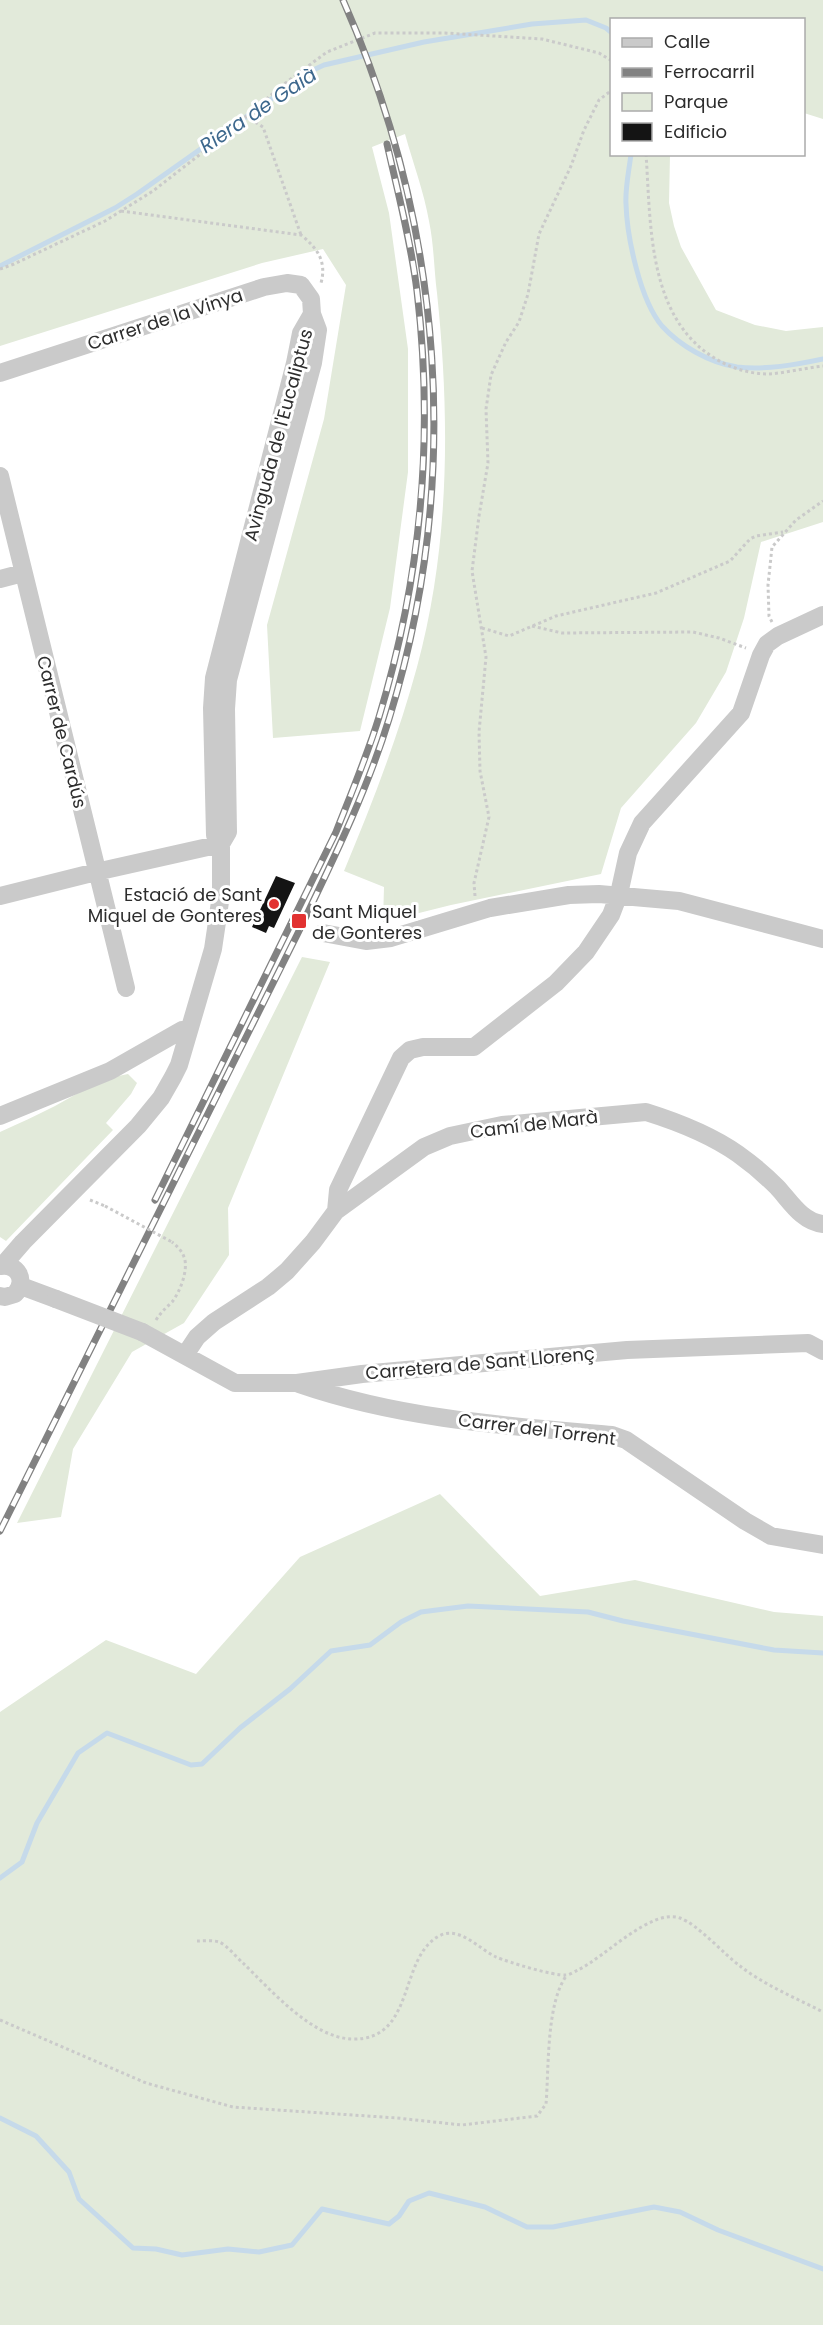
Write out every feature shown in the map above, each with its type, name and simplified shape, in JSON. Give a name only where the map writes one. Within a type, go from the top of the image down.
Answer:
[{"type":"street","name":"Carrer de la Vinya","points":[[0,373],[264,287],[287,283],[301,285],[311,298],[312,314]]},
{"type":"street","name":"Avinguda de l'Eucaliptus","points":[[189,1031],[213,949],[221,895],[221,844],[228,832],[226,709],[228,680],[313,363],[318,330],[312,314]]},
{"type":"street","name":"Carrer de Cardús","points":[[0,476],[126,988]]},
{"type":"street","points":[[0,579],[23,573]]},
{"type":"street","points":[[336,1211],[338,1190],[401,1059],[410,1050],[423,1047],[474,1047],[556,983],[586,952],[602,931],[619,894],[628,853],[642,823],[741,713],[767,644],[778,636],[823,615]]},
{"type":"street","points":[[0,896],[221,844]]},
{"type":"street","points":[[323,933],[345,939],[366,941],[391,938],[479,911],[524,901],[569,895],[619,894],[679,901],[823,939]]},
{"type":"street","points":[[0,1116],[110,1071],[182,1030],[189,1031],[179,1065],[161,1098],[138,1126],[45,1221],[10,1272],[12,1296],[0,1296]]},
{"type":"street","name":"Camí de Marà","points":[[185,1355],[197,1337],[214,1322],[268,1287],[286,1271],[314,1242],[336,1211],[424,1146],[450,1136],[502,1125],[646,1112],[667,1118],[713,1138],[736,1153],[765,1176],[803,1215],[823,1224]]},
{"type":"street","name":"Carretera de Sant Llorenç","points":[[10,1272],[56,1299],[146,1334],[235,1383],[297,1383],[362,1374],[627,1350],[808,1344],[823,1350]]},
{"type":"street","name":"Carrer del Torrent","points":[[297,1383],[338,1396],[430,1416],[500,1427],[612,1435],[626,1440],[745,1521],[771,1536],[823,1545]]},
{"type":"path","points":[[0,268],[105,221],[153,191],[327,52],[375,33],[445,33],[542,39],[599,53],[610,60]]},
{"type":"path","points":[[479,911],[474,883],[489,817],[480,771],[479,732],[486,657],[472,571],[488,463],[486,409],[491,375],[506,342],[519,322],[528,294],[538,234],[571,166],[584,130],[599,100],[610,92]]},
{"type":"path","points":[[245,116],[263,127],[301,235],[315,247],[321,256],[323,278],[320,286]]},
{"type":"path","points":[[646,156],[654,256],[666,300],[690,338],[709,355],[732,368],[768,374],[823,366]]},
{"type":"path","points":[[121,211],[301,235]]},
{"type":"path","points":[[778,636],[769,616],[768,585],[772,547],[796,520],[823,501]]},
{"type":"path","points":[[482,628],[509,636],[556,616],[656,593],[730,561],[750,539],[756,536],[783,532]]},
{"type":"path","points":[[532,626],[562,633],[693,632],[719,638],[762,655]]},
{"type":"path","points":[[105,1206],[172,1242],[185,1258],[185,1272],[176,1294],[172,1301],[163,1308],[146,1334]]},
{"type":"path","points":[[0,2020],[146,2083],[232,2107],[396,2118],[462,2125],[537,2116],[546,2104],[553,2007],[559,1985],[567,1975],[600,1958],[634,1929],[664,1918],[679,1917],[705,1935],[742,1968],[823,2012]]},
{"type":"path","points":[[197,1941],[221,1942],[303,2019],[331,2036],[352,2039],[370,2037],[387,2028],[399,2010],[412,1974],[427,1945],[441,1935],[456,1934],[494,1956],[525,1966],[567,1975]]},
{"type":"green space","points":[[0,0],[823,0],[823,119],[805,113],[805,18],[610,18],[610,156],[670,156],[669,203],[674,226],[681,247],[716,310],[755,325],[786,331],[823,327],[823,522],[761,542],[744,618],[726,672],[696,723],[621,808],[601,874],[451,905],[383,922],[384,887],[344,871],[384,770],[417,667],[436,575],[441,528],[445,434],[444,387],[433,248],[424,199],[405,134],[372,147],[389,213],[408,349],[408,472],[390,608],[360,731],[273,738],[267,625],[324,419],[346,285],[323,249],[262,263],[0,346]]},
{"type":"green space","points":[[302,957],[330,962],[228,1208],[229,1255],[184,1323],[132,1352],[73,1449],[61,1517],[17,1523]]},
{"type":"green space","points":[[128,1074],[137,1083],[131,1094],[106,1123],[113,1130],[6,1241],[0,1237],[0,1132],[100,1082]]},
{"type":"green space","points":[[440,1494],[540,1596],[635,1580],[774,1612],[823,1616],[823,2325],[0,2325],[0,1712],[106,1640],[196,1674],[300,1557]]},
{"type":"building","name":"Estació de Sant Miquel de Gonteres","points":[[276,876],[295,883],[274,928],[269,926],[266,933],[252,927]]},
{"type":"waterway","name":"Riera de Gaià","points":[[0,266],[115,208],[311,71],[324,65],[424,42],[532,24],[586,20],[610,31]]},
{"type":"waterway","name":"Riera de Gaià","points":[[631,156],[626,198],[632,250],[647,301],[662,326],[696,353],[727,365],[748,368],[770,367],[823,359]]},
{"type":"waterway","points":[[0,1878],[22,1862],[37,1823],[78,1753],[107,1733],[191,1765],[202,1764],[240,1728],[290,1689],[331,1651],[370,1645],[401,1622],[421,1612],[468,1606],[588,1612],[623,1621],[774,1650],[823,1653]]},
{"type":"waterway","points":[[0,2118],[36,2136],[69,2172],[79,2199],[133,2248],[156,2249],[182,2255],[228,2249],[259,2252],[292,2245],[322,2209],[389,2224],[399,2216],[409,2201],[429,2193],[485,2207],[527,2227],[553,2227],[654,2207],[680,2212],[718,2230],[823,2269]]},
{"type":"railway","points":[[0,1531],[335,855],[380,747],[412,629],[427,538],[434,447],[432,356],[421,265],[403,175],[377,87],[343,0]]},
{"type":"railway","points":[[155,1200],[336,832],[379,717],[405,612],[414,559],[424,452],[422,345],[414,273],[387,144]]},
{"type":"place","name":"Estació de Sant Miquel de Gonteres","points":[[274,904]]},
{"type":"place","name":"Sant Miquel de Gonteres","points":[[299,921]]}]
